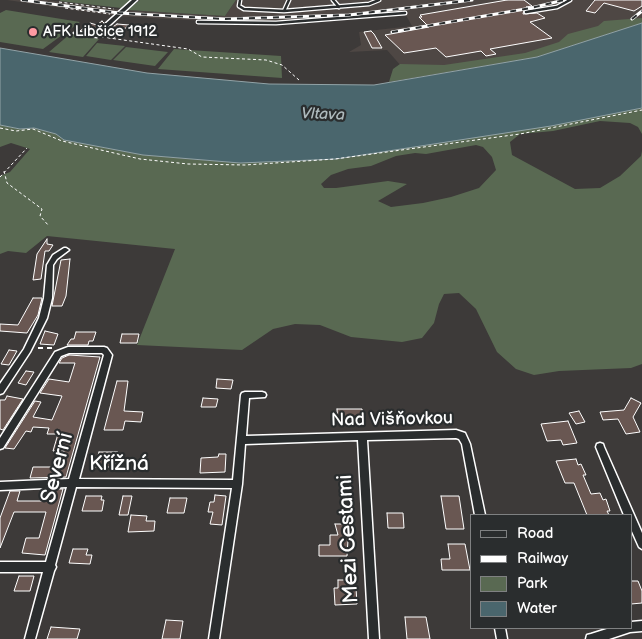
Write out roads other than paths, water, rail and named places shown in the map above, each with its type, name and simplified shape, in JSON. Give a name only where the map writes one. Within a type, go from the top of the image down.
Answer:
[{"type":"street","points":[[76,33],[95,36],[135,0]]},
{"type":"street","points":[[0,391],[27,350],[45,311],[48,298],[50,265],[55,257],[66,250]]},
{"type":"street","name":"Severní","points":[[0,445],[55,358],[65,351],[104,350],[108,355],[30,639]]},
{"type":"street","points":[[214,639],[237,484],[245,395],[262,395]]},
{"type":"street","name":"Nad Višňovkou","points":[[242,440],[456,434],[462,436],[466,444],[480,514]]},
{"type":"street","name":"Mezi Cestami","points":[[362,437],[374,639]]},
{"type":"street","points":[[600,447],[629,514]]},
{"type":"street","name":"Křížná","points":[[0,486],[73,483],[237,484]]},
{"type":"street","points":[[632,522],[642,544]]},
{"type":"street","points":[[0,567],[51,567]]},
{"type":"street","points":[[591,639],[626,629]]},
{"type":"lane","points":[[240,0],[239,6],[244,9],[284,11],[339,7],[379,0]]},
{"type":"lane","points":[[284,11],[289,0]]},
{"type":"lane","points":[[333,0],[339,7]]},
{"type":"lane","points":[[526,12],[557,7],[570,0]]},
{"type":"lane","points":[[198,22],[276,22],[405,13]]},
{"type":"water","name":"Vltava","points":[[642,23],[642,108],[551,126],[336,159],[240,163],[143,155],[64,140],[56,134],[34,128],[20,129],[0,125],[0,48],[147,73],[269,84],[374,85],[537,57]]},
{"type":"railway","points":[[22,0],[119,13],[225,19],[349,15],[472,0]]},
{"type":"railway","points":[[392,32],[531,8],[564,0]]},
{"type":"railway","points":[[632,19],[642,11]]},
{"type":"place","name":"AFK Libčice 1912","points":[[33,32]]}]
